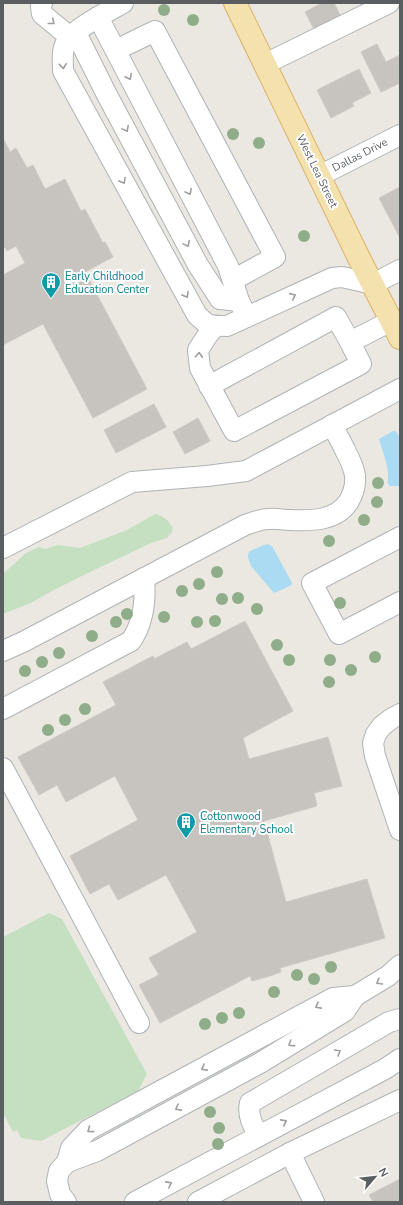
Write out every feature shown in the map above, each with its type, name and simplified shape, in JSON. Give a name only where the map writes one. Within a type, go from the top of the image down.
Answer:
[{"type":"main road","name":"West Lea Street","points":[[235,3],[319,176],[396,329]]},
{"type":"street","points":[[42,3],[42,14],[83,28],[116,50],[228,266],[243,309]]},
{"type":"street","points":[[124,3],[83,28],[66,42],[62,54],[63,71],[197,315],[206,324],[227,326],[243,309],[332,278],[342,277],[373,284],[400,270]]},
{"type":"street","points":[[265,64],[389,3]]},
{"type":"street","points":[[83,28],[121,90],[214,266],[243,309]]},
{"type":"street","points":[[116,50],[155,30],[275,257],[233,280]]},
{"type":"street","name":"Dallas Drive","points":[[319,176],[400,135]]},
{"type":"street","points":[[209,386],[336,317],[361,364],[234,431],[209,386],[200,368],[198,350],[215,326]]},
{"type":"street","points":[[350,342],[396,329]]},
{"type":"street","points":[[3,548],[132,482],[207,476],[246,471],[400,389]]},
{"type":"street","points":[[3,650],[23,642],[245,525],[269,518],[291,520],[325,519],[338,513],[347,505],[356,483],[354,467],[332,425]]},
{"type":"street","points":[[400,537],[312,583],[339,634],[400,602]]},
{"type":"street","points":[[3,710],[131,641],[138,631],[143,609],[146,593],[144,578]]},
{"type":"street","points":[[400,714],[382,726],[376,734],[373,743],[375,756],[400,830]]},
{"type":"street","points":[[3,768],[139,1023]]},
{"type":"street","points":[[66,1202],[60,1194],[57,1181],[59,1171],[67,1162],[71,1148],[88,1130],[333,998],[355,996],[388,976],[400,965]]},
{"type":"street","points":[[259,1136],[252,1124],[248,1109],[250,1103],[389,1022],[400,1019]]},
{"type":"street","points":[[135,1202],[385,1069],[400,1059]]},
{"type":"street","points":[[198,1202],[290,1154],[400,1100]]},
{"type":"street","points":[[290,1154],[314,1202]]},
{"type":"green space","points":[[155,514],[166,519],[173,528],[172,532],[167,538],[151,543],[52,591],[31,603],[3,614],[3,574],[26,553],[39,547],[45,549],[58,545],[80,548],[127,530]]},
{"type":"green space","points":[[49,913],[62,919],[147,1074],[138,1091],[41,1141],[21,1138],[17,1130],[13,1132],[3,1113],[3,937]]},
{"type":"water","points":[[393,431],[396,431],[400,439],[400,486],[390,486],[388,484],[386,462],[379,439]]},
{"type":"water","points":[[267,544],[272,546],[292,584],[274,593],[251,566],[248,558],[250,551]]},
{"type":"building","points":[[322,3],[334,3],[340,15],[314,29],[305,12]]},
{"type":"building","points":[[377,44],[386,62],[400,55],[400,83],[381,92],[361,52]]},
{"type":"building","points":[[359,69],[371,93],[352,103],[354,106],[331,118],[317,90]]},
{"type":"building","name":"Early Childhood Education Center","points":[[3,138],[10,152],[16,148],[27,168],[33,165],[45,189],[65,179],[81,211],[85,209],[103,243],[105,242],[113,257],[85,272],[147,389],[93,418],[43,324],[3,345],[3,275],[25,263],[16,246],[7,251],[5,247],[3,248]]},
{"type":"building","points":[[400,187],[400,238],[379,198]]},
{"type":"building","points":[[154,404],[166,427],[116,453],[104,430]]},
{"type":"building","points":[[198,418],[210,441],[185,454],[173,432]]},
{"type":"building","name":"Cottonwood Elementary School","points":[[245,621],[293,711],[243,738],[249,759],[328,737],[342,786],[314,793],[317,806],[264,821],[286,902],[367,879],[385,938],[280,968],[281,972],[270,976],[252,981],[250,976],[160,1023],[139,985],[159,975],[149,958],[197,932],[166,875],[118,900],[109,884],[90,894],[70,856],[138,820],[115,776],[66,802],[57,785],[39,795],[18,757],[116,705],[103,682],[153,656],[154,659],[187,642],[191,649]]},
{"type":"building","points":[[400,1179],[400,1202],[373,1202],[369,1195]]},
{"type":"place","name":"Early Childhood Education Center","points":[[51,299]]},
{"type":"place","name":"Cottonwood Elementary School","points":[[186,839]]}]
